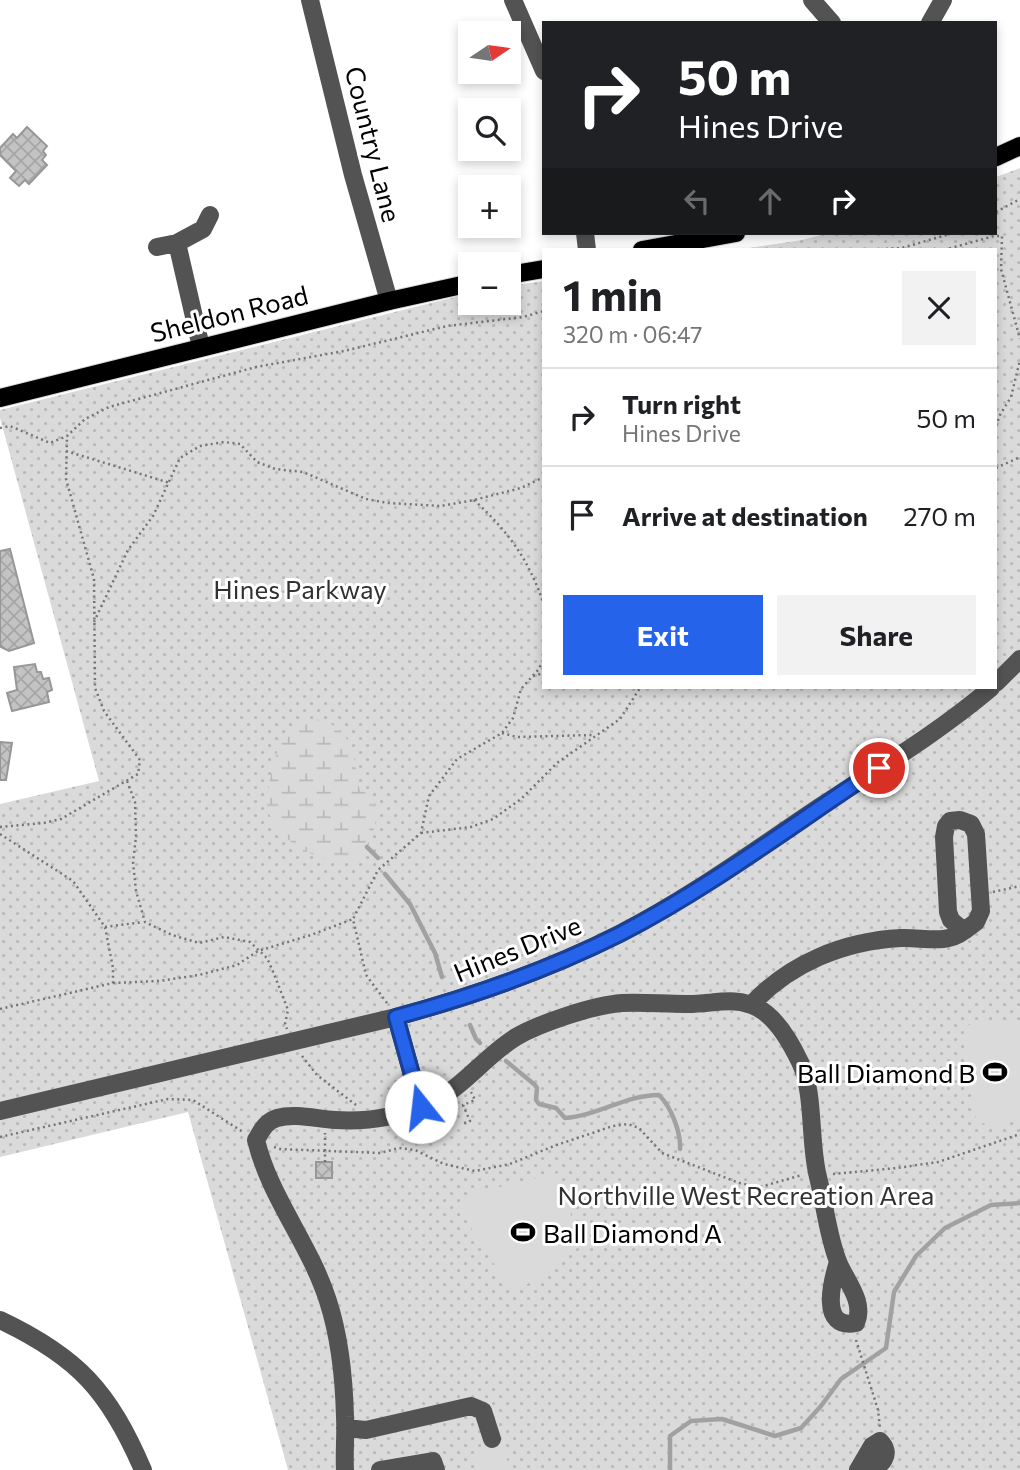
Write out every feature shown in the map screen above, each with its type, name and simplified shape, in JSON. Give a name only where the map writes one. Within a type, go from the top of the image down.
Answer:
[{"type":"main road","points":[[997,157],[1020,146]]},
{"type":"main road","points":[[653,248],[725,235]]},
{"type":"main road","points":[[521,273],[542,269]]},
{"type":"main road","name":"Sheldon Road","points":[[0,397],[458,286]]},
{"type":"street","name":"Country Lane","points":[[310,0],[353,175],[388,301]]},
{"type":"street","points":[[513,0],[542,66]]},
{"type":"street","points":[[812,0],[830,21]]},
{"type":"street","points":[[931,21],[943,0]]},
{"type":"street","points":[[158,247],[177,243],[203,229],[210,215]]},
{"type":"street","points":[[177,243],[201,348]]},
{"type":"street","points":[[997,682],[1020,659]]},
{"type":"street","name":"Hines Drive","points":[[0,1111],[396,1017],[455,1001],[527,976],[609,939],[664,909],[935,731],[990,689]]},
{"type":"street","points":[[751,1005],[769,985],[796,967],[824,955],[874,941],[902,938],[953,939],[964,931],[976,922],[981,911],[976,834],[971,824],[960,820],[950,821],[944,837],[948,912],[951,920],[964,931]]},
{"type":"street","points":[[345,1470],[342,1367],[337,1335],[327,1299],[311,1259],[270,1184],[256,1140],[266,1123],[275,1119],[287,1116],[385,1119],[439,1100],[510,1041],[562,1018],[619,1003],[686,1004],[740,1000],[760,1009],[776,1023],[806,1077],[817,1172],[838,1262]]},
{"type":"street","points":[[396,1017],[421,1107]]},
{"type":"street","points":[[0,1320],[37,1338],[81,1370],[108,1402],[143,1470]]},
{"type":"street","points":[[345,1428],[366,1430],[471,1406],[483,1411],[492,1438]]},
{"type":"street","points":[[858,1470],[872,1446],[880,1441],[885,1446],[884,1462],[867,1470]]},
{"type":"street","points":[[389,1469],[433,1461],[436,1470]]},
{"type":"path","points":[[997,211],[1018,200]]},
{"type":"path","points":[[902,248],[946,235]]},
{"type":"path","points":[[951,248],[1002,236],[1001,269],[1020,339]]},
{"type":"path","points":[[0,428],[10,426],[50,443],[67,436],[85,419],[109,407],[245,370],[344,351],[447,326],[523,317],[542,312]]},
{"type":"path","points":[[997,423],[1011,397],[1020,360]]},
{"type":"path","points":[[0,827],[61,819],[138,774],[139,760],[104,711],[96,688],[94,579],[66,479],[67,436]]},
{"type":"path","points":[[94,622],[128,550],[153,516],[180,458],[200,446],[224,442],[240,444],[257,462],[275,469],[303,472],[366,499],[426,506],[474,500],[521,488],[542,478]]},
{"type":"path","points":[[66,451],[170,483]]},
{"type":"path","points":[[997,468],[1020,457]]},
{"type":"path","points":[[474,500],[492,516],[517,546],[535,579],[542,599]]},
{"type":"path","points":[[421,833],[429,796],[457,759],[502,733],[513,718],[521,689],[542,662]]},
{"type":"path","points":[[533,676],[542,674]]},
{"type":"path","points":[[396,1017],[366,975],[353,919],[378,870],[421,833],[471,827],[493,818],[521,799],[557,763],[620,719],[639,689]]},
{"type":"path","points":[[502,733],[517,737],[594,736]]},
{"type":"path","points":[[127,781],[135,802],[136,837],[133,862],[136,891],[145,922]]},
{"type":"path","points":[[0,834],[73,881],[105,927],[113,968],[113,983]]},
{"type":"path","points":[[979,892],[1003,891],[1020,886]]},
{"type":"path","points":[[0,1009],[113,983],[159,981],[199,975],[237,965],[258,951],[353,919]]},
{"type":"path","points":[[105,927],[145,922],[172,935],[199,943],[224,937],[250,942],[267,958],[288,1010],[285,1024],[291,1042],[317,1075],[349,1098],[371,1120]]},
{"type":"path","points":[[464,1123],[470,1121],[463,1105],[475,1100],[465,1080]]},
{"type":"path","points":[[0,1137],[168,1098],[193,1100],[256,1140],[280,1149],[380,1153],[399,1148],[415,1150],[444,1164],[475,1171],[510,1164],[613,1126],[628,1124],[639,1128],[662,1153],[739,1183],[760,1186],[817,1172],[831,1175],[938,1161],[1020,1135]]},
{"type":"path","points":[[324,1162],[325,1119]]},
{"type":"path","points":[[859,1348],[878,1410],[880,1441]]},
{"type":"green space","points":[[1020,168],[1020,1470],[288,1470],[188,1112],[0,1157],[0,804],[99,781],[0,410],[458,296],[458,315],[521,315],[521,284],[542,281],[542,689],[997,689],[997,248],[749,248],[821,235],[997,235],[997,177]]},
{"type":"green space","points":[[315,719],[331,724],[347,739],[353,753],[360,790],[373,796],[376,804],[376,822],[370,840],[354,862],[342,862],[315,855],[291,842],[273,822],[268,810],[270,783],[282,738],[292,728]]},
{"type":"green space","name":"Ball Diamond B","points":[[988,1021],[1020,1025],[1020,1118],[991,1127],[976,1120],[963,1026]]},
{"type":"green space","name":"Ball Diamond A","points":[[559,1173],[571,1214],[568,1246],[561,1259],[549,1271],[511,1291],[460,1210],[465,1195]]},
{"type":"green space","points":[[503,1446],[509,1466],[494,1470],[476,1470],[472,1454]]},
{"type":"building","points":[[27,127],[47,146],[42,160],[47,165],[29,184],[25,180],[19,186],[10,178],[16,171],[0,155],[0,148],[13,134],[17,138]]},
{"type":"building","points":[[10,549],[34,643],[9,651],[0,644],[0,551]]},
{"type":"building","points":[[35,664],[43,679],[49,678],[52,690],[47,692],[49,702],[12,711],[7,693],[17,690],[14,667]]},
{"type":"building","points":[[0,742],[12,743],[6,780],[0,780]]},
{"type":"building","points":[[316,1162],[332,1162],[332,1178],[316,1178]]},
{"type":"waterway","points":[[367,847],[378,858]]},
{"type":"waterway","points":[[385,874],[410,904],[435,953],[442,977]]},
{"type":"waterway","points":[[470,1025],[480,1043]]},
{"type":"waterway","points":[[506,1061],[535,1085],[536,1100],[539,1104],[556,1108],[565,1118],[589,1114],[635,1098],[659,1095],[674,1120],[680,1149]]},
{"type":"waterway","points":[[670,1470],[670,1436],[691,1421],[722,1419],[775,1436],[801,1428],[841,1379],[886,1348],[894,1292],[916,1256],[945,1228],[991,1205],[1020,1203]]},
{"type":"place","name":"Ball Diamond B","points":[[995,1072]]},
{"type":"place","name":"Ball Diamond A","points":[[523,1232]]},
{"type":"route","points":[[421,1107],[396,1017],[515,981],[621,933],[696,889],[879,768]]},
{"type":"park label","name":"Hines Parkway","points":[[300,588]]},
{"type":"park label","name":"Northville West Recreation Area","points":[[746,1194]]}]
